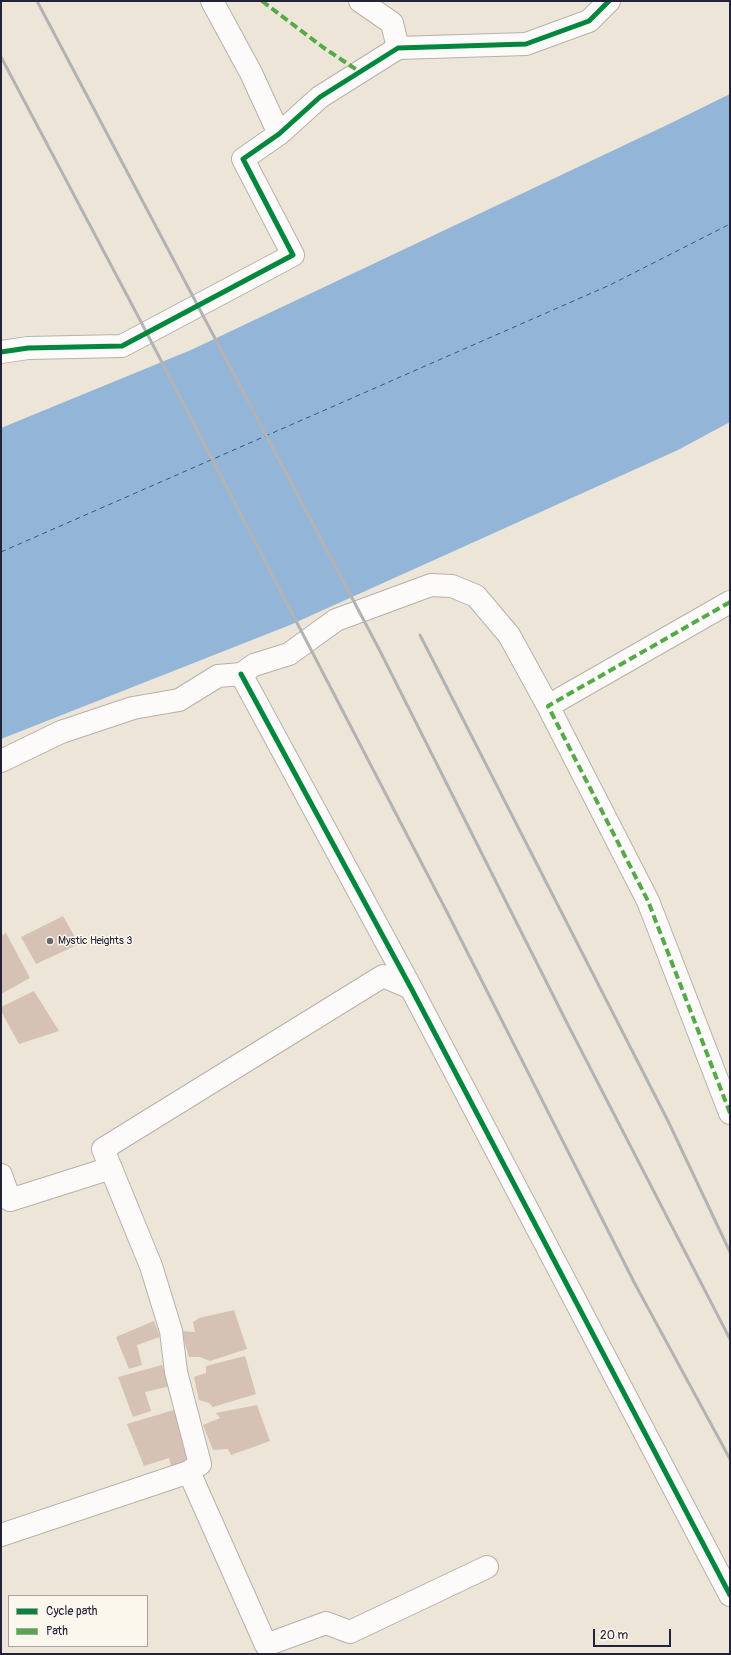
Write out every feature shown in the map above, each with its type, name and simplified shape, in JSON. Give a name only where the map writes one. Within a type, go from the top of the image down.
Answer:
[{"type":"street","points":[[212,1],[251,73],[280,134]]},
{"type":"street","points":[[360,1],[392,23],[398,48]]},
{"type":"street","points":[[1,352],[28,348],[122,346],[293,255],[243,159],[280,134],[320,97],[398,48],[526,44],[589,21],[609,1]]},
{"type":"street","points":[[1,761],[61,732],[133,708],[179,700],[218,676],[241,674],[254,665],[289,654],[336,620],[431,585],[452,586],[476,596],[509,635],[548,706],[648,901],[730,1113]]},
{"type":"street","points":[[548,706],[730,602]]},
{"type":"street","points":[[241,674],[411,988],[730,1595]]},
{"type":"street","points":[[1,1535],[189,1472],[200,1464],[176,1372],[171,1331],[151,1266],[103,1149],[383,976],[411,988]]},
{"type":"street","points":[[1,1175],[10,1200],[111,1168]]},
{"type":"street","points":[[189,1472],[269,1649],[326,1623],[350,1632],[487,1567]]},
{"type":"water","points":[[730,94],[730,422],[678,450],[290,625],[1,739],[1,428],[191,350]]},
{"type":"building","name":"Mystic Heights 3","points":[[63,916],[79,944],[36,964],[21,937]]},
{"type":"building","points":[[6,933],[30,978],[1,994],[1,936]]},
{"type":"building","points":[[34,991],[59,1031],[19,1044],[1,1011],[1,1007]]},
{"type":"building","points":[[234,1310],[247,1349],[210,1361],[200,1357],[189,1357],[181,1331],[195,1332],[193,1322],[199,1318]]},
{"type":"building","points":[[154,1321],[160,1337],[137,1345],[142,1365],[129,1369],[116,1337]]},
{"type":"building","points":[[245,1356],[256,1394],[213,1407],[209,1403],[199,1400],[194,1377],[206,1373],[206,1366]]},
{"type":"building","points":[[162,1365],[170,1386],[145,1392],[151,1411],[133,1417],[118,1377]]},
{"type":"building","points":[[257,1405],[270,1441],[231,1455],[228,1449],[213,1450],[203,1425],[220,1418],[216,1413]]},
{"type":"building","points":[[177,1409],[190,1453],[186,1454],[188,1465],[172,1469],[169,1458],[144,1466],[127,1424]]},
{"type":"ferry route","points":[[1,552],[610,285],[730,224]]},
{"type":"railway","points":[[37,1],[380,651],[567,1023],[730,1339]]},
{"type":"railway","points":[[1,57],[140,320],[448,914],[635,1284],[730,1459]]},
{"type":"railway","points":[[420,635],[668,1121],[730,1252]]},
{"type":"marked path","points":[[262,1],[324,48],[360,72]]},
{"type":"marked path","points":[[730,602],[548,706],[648,901],[730,1113]]},
{"type":"cycle path","points":[[1,352],[28,348],[122,346],[293,255],[243,159],[279,134],[320,97],[398,48],[526,44],[589,21],[609,1]]},
{"type":"cycle path","points":[[241,674],[411,988],[730,1595]]},
{"type":"place","name":"Mystic Heights 3","points":[[50,941]]}]
